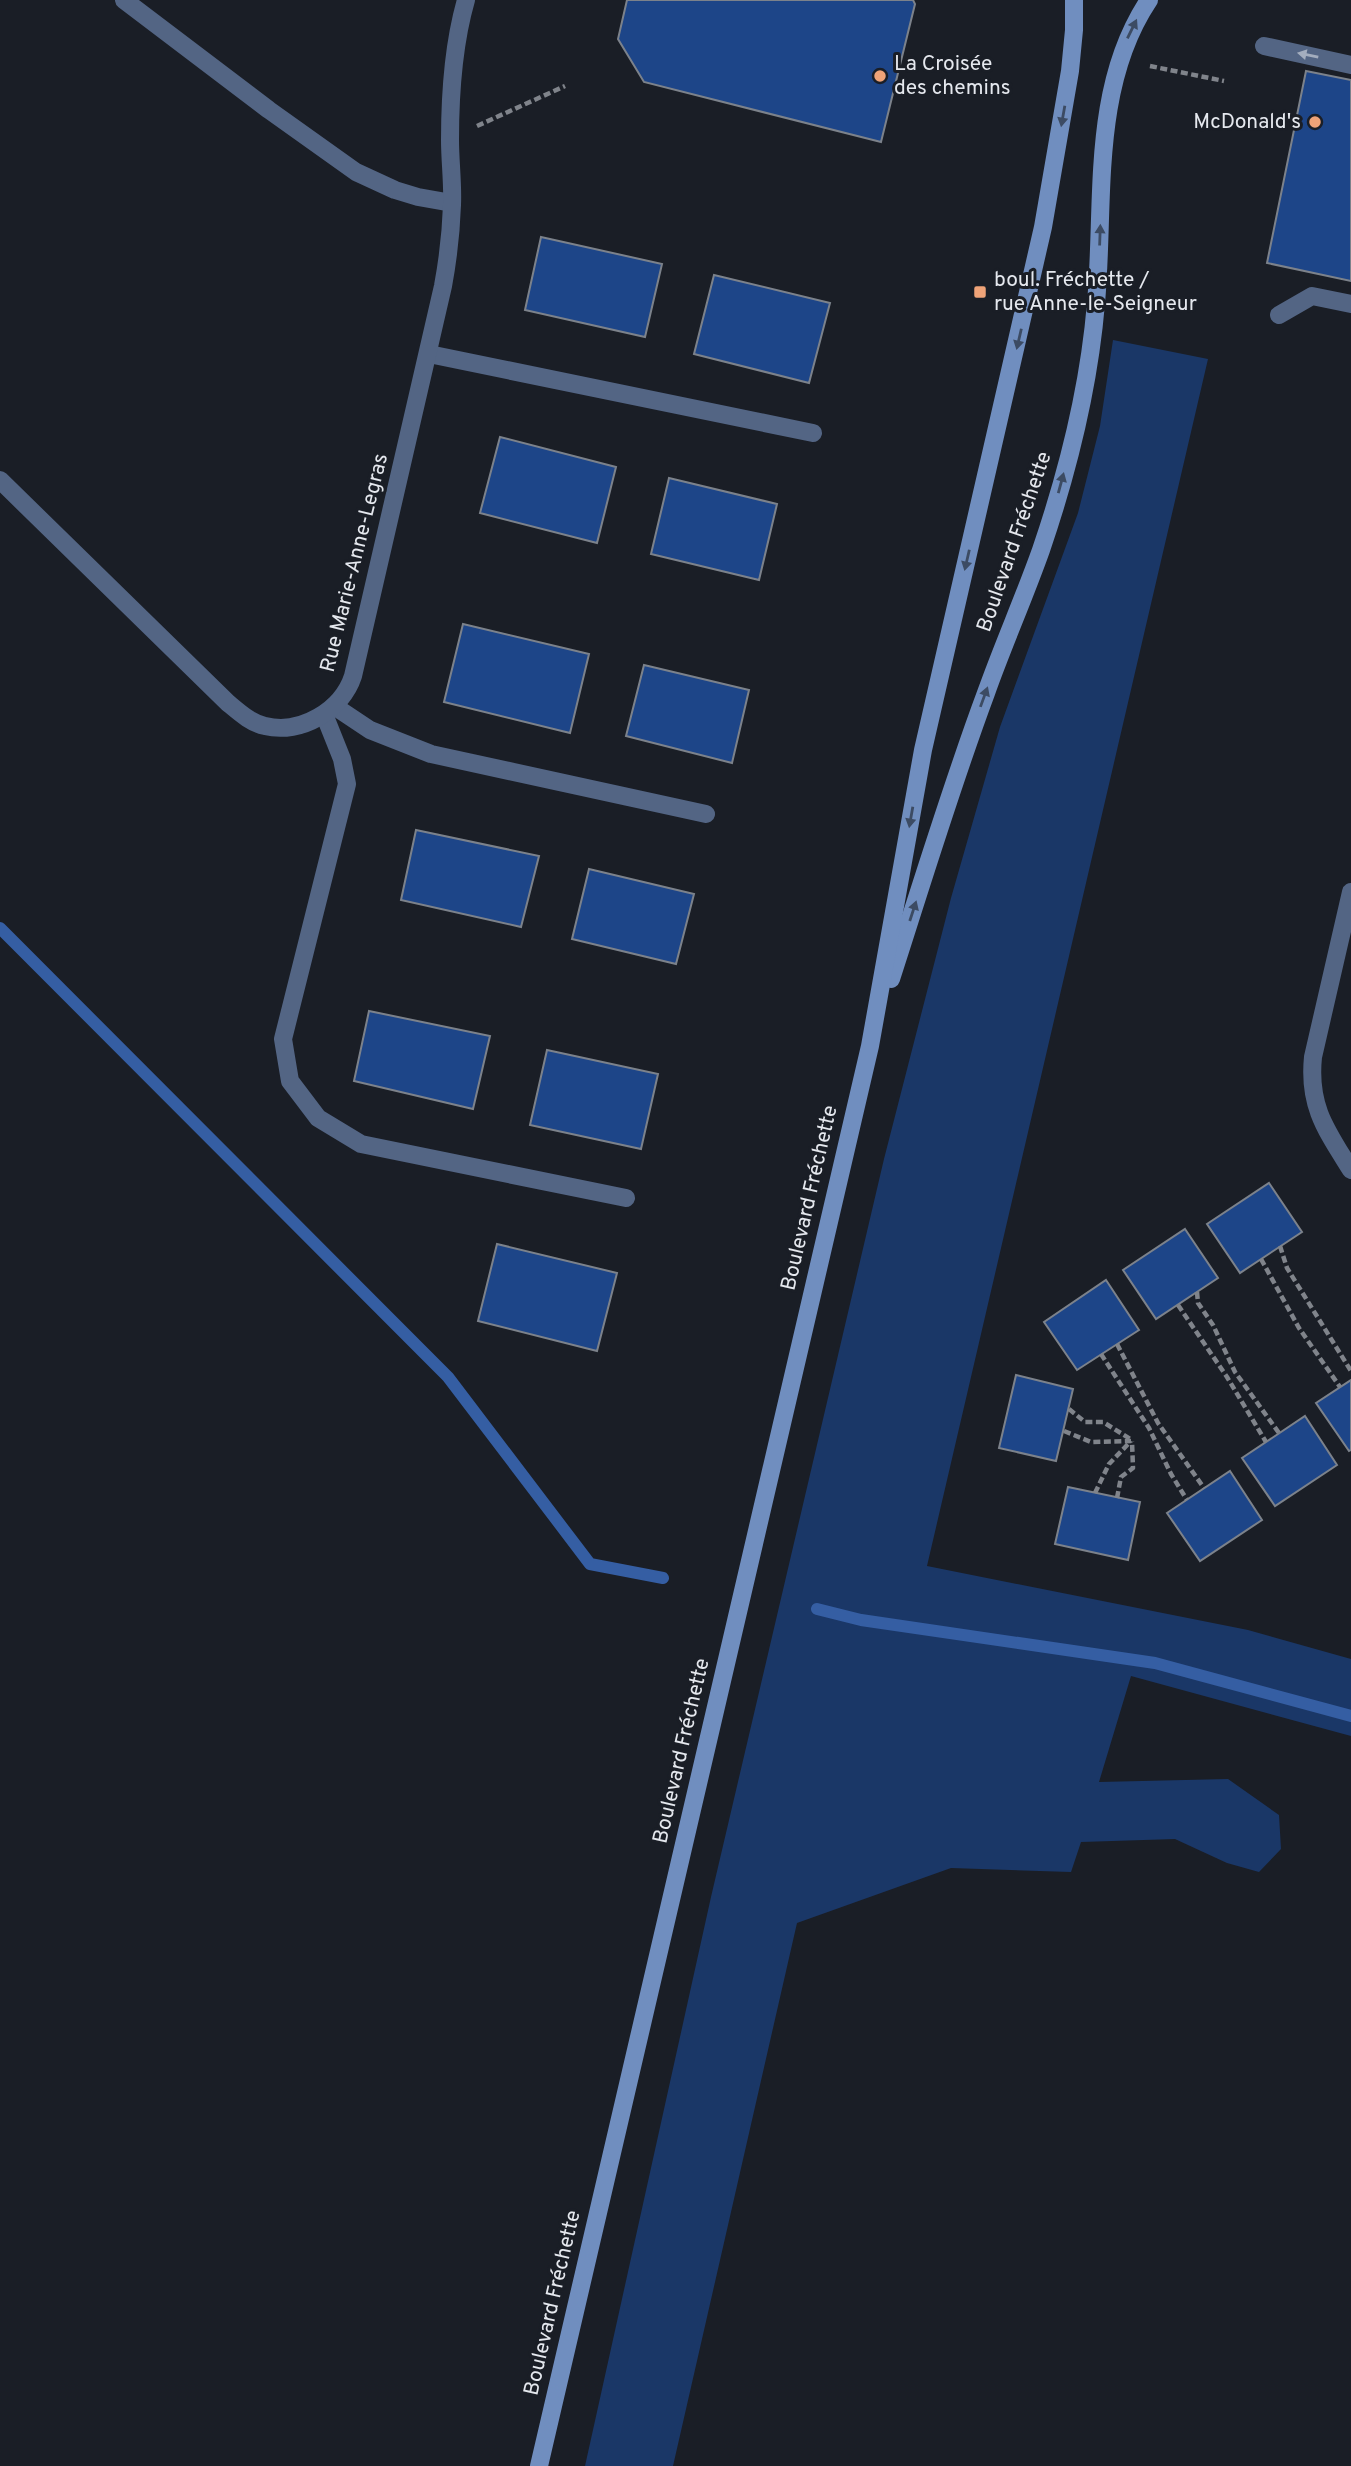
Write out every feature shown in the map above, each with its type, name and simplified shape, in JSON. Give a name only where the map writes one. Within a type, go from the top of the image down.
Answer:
[{"type":"main road","name":"Boulevard Fréchette","points":[[539,2466],[870,1046],[923,750],[1043,227],[1070,71],[1074,0]]},
{"type":"main road","name":"Boulevard Fréchette","points":[[870,1046],[961,761],[1040,551],[1072,442],[1094,326],[1102,179],[1110,106],[1126,42],[1149,0]]},
{"type":"street","points":[[124,0],[356,172],[402,193],[452,203]]},
{"type":"street","name":"Rue Marie-Anne-Legras","points":[[329,710],[344,696],[353,676],[429,354],[448,261],[452,203],[450,138],[453,60],[466,0]]},
{"type":"street","points":[[1264,46],[1351,65]]},
{"type":"street","points":[[1279,315],[1312,296],[1351,304]]},
{"type":"street","points":[[429,354],[813,433]]},
{"type":"street","points":[[0,480],[245,717],[265,726],[285,727],[314,720],[329,710]]},
{"type":"street","points":[[329,710],[370,730],[431,754],[706,814]]},
{"type":"street","points":[[329,710],[347,784],[283,1039],[290,1082],[318,1118],[361,1144],[626,1198]]},
{"type":"street","points":[[1351,892],[1313,1057],[1311,1078],[1320,1120],[1351,1170]]},
{"type":"path","points":[[1150,66],[1224,81]]},
{"type":"path","points":[[450,138],[565,86]]},
{"type":"path","points":[[1280,1246],[1287,1268],[1351,1371]]},
{"type":"path","points":[[1261,1259],[1299,1328],[1340,1387]]},
{"type":"path","points":[[1197,1292],[1198,1303],[1213,1325],[1235,1372],[1279,1433]]},
{"type":"path","points":[[1178,1305],[1227,1377],[1266,1442]]},
{"type":"path","points":[[1118,1343],[1158,1423],[1204,1488]]},
{"type":"path","points":[[1101,1354],[1149,1428],[1187,1500]]},
{"type":"path","points":[[1069,1409],[1085,1422],[1103,1422],[1132,1440]]},
{"type":"path","points":[[1064,1431],[1091,1442],[1132,1440]]},
{"type":"path","points":[[1095,1493],[1109,1464],[1132,1440]]},
{"type":"path","points":[[1118,1498],[1121,1477],[1133,1468],[1132,1440]]},
{"type":"shaded area","points":[[1113,340],[1208,359],[927,1566],[1248,1630],[1351,1659],[1351,1736],[1131,1676],[1099,1782],[1228,1779],[1279,1815],[1281,1849],[1259,1872],[1227,1863],[1175,1839],[1081,1842],[1071,1872],[951,1868],[797,1923],[673,2466],[585,2466],[711,1897],[884,1159],[951,898],[1000,727],[1078,513],[1100,426]]},
{"type":"building","points":[[627,0],[913,0],[915,4],[881,142],[644,82],[618,39]]},
{"type":"building","points":[[1306,71],[1351,80],[1351,281],[1267,263]]},
{"type":"building","points":[[541,237],[662,264],[645,337],[525,310]]},
{"type":"building","points":[[714,275],[830,303],[809,383],[694,354]]},
{"type":"building","points":[[500,437],[616,467],[597,543],[480,513]]},
{"type":"building","points":[[669,478],[777,504],[759,580],[651,554]]},
{"type":"building","points":[[463,624],[589,654],[570,733],[444,702]]},
{"type":"building","points":[[644,665],[749,690],[732,763],[626,736]]},
{"type":"building","points":[[416,830],[539,856],[521,927],[401,900]]},
{"type":"building","points":[[589,869],[694,894],[676,964],[572,939]]},
{"type":"building","points":[[369,1011],[490,1036],[473,1109],[354,1081]]},
{"type":"building","points":[[547,1050],[658,1074],[641,1149],[530,1125]]},
{"type":"building","points":[[1269,1183],[1302,1232],[1240,1273],[1207,1224]]},
{"type":"building","points":[[1185,1229],[1218,1278],[1156,1319],[1123,1270]]},
{"type":"building","points":[[497,1244],[617,1273],[597,1351],[478,1321]]},
{"type":"building","points":[[1106,1280],[1139,1330],[1077,1370],[1044,1322]]},
{"type":"building","points":[[1016,1375],[1073,1389],[1056,1461],[999,1448]]},
{"type":"building","points":[[1351,1380],[1351,1450],[1349,1451],[1316,1403]]},
{"type":"building","points":[[1305,1416],[1337,1465],[1275,1506],[1242,1458]]},
{"type":"building","points":[[1230,1471],[1262,1520],[1200,1561],[1167,1513]]},
{"type":"building","points":[[1068,1487],[1140,1502],[1128,1560],[1055,1544]]},
{"type":"waterway","points":[[0,928],[448,1377],[590,1564],[663,1578]]},
{"type":"waterway","points":[[817,1609],[861,1620],[1155,1663],[1351,1716]]},
{"type":"place","name":"La Croisée des chemins","points":[[880,76]]},
{"type":"place","name":"McDonald's","points":[[1315,122]]},
{"type":"place","name":"boul. Fréchette / rue Anne-le-Seigneur","points":[[980,292]]}]
